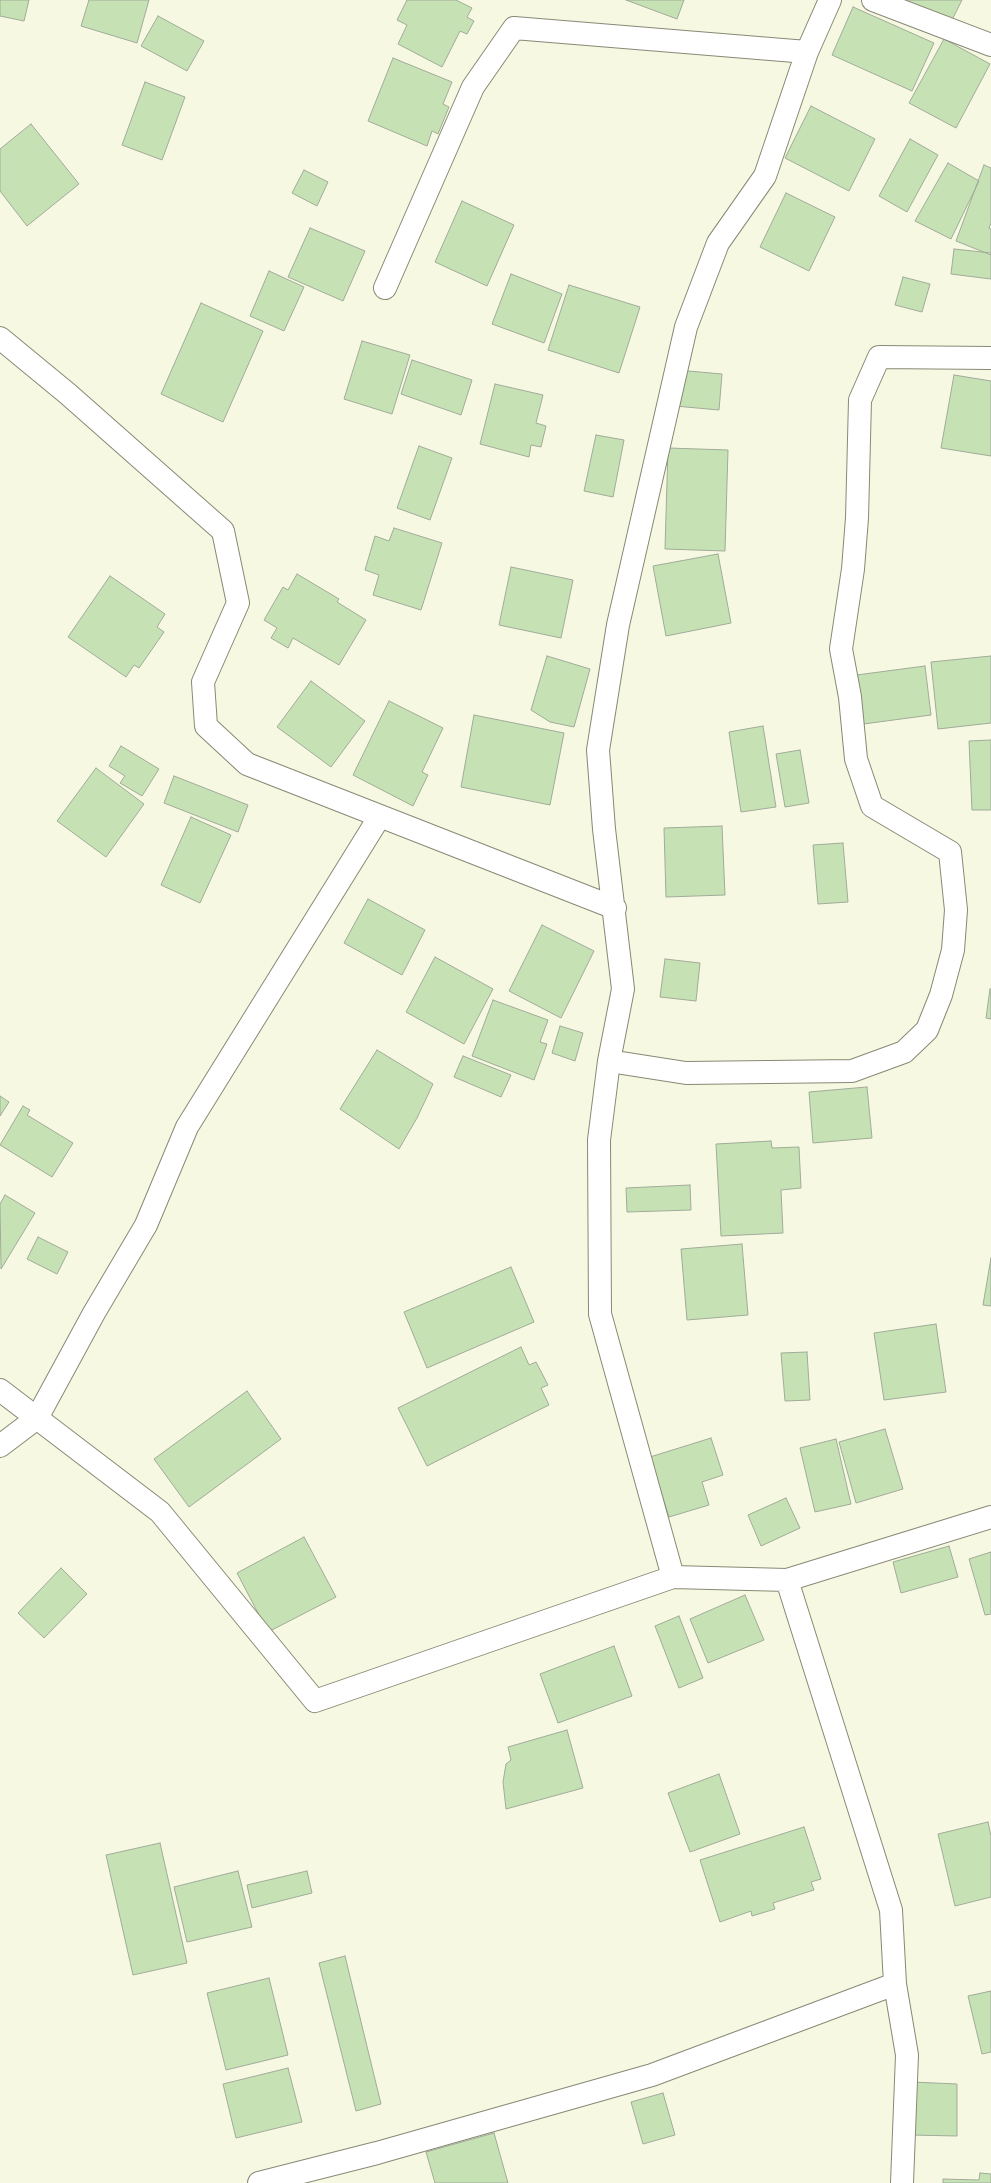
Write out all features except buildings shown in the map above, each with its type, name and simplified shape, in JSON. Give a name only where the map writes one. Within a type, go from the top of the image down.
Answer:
[{"type":"street","points":[[673,1577],[600,1314],[599,1140],[609,1061],[622,988],[615,908],[604,829],[598,750],[620,618],[686,326],[718,243],[765,176],[807,52],[830,0]]},
{"type":"street","points":[[873,0],[991,44]]},
{"type":"street","points":[[385,288],[473,87],[514,28],[807,52]]},
{"type":"street","points":[[0,338],[68,394],[223,531],[238,603],[203,682],[206,726],[246,764],[615,908]]},
{"type":"street","points":[[609,1061],[686,1074],[852,1071],[904,1052],[927,1030],[941,995],[953,950],[956,910],[950,852],[872,806],[856,759],[850,696],[841,649],[853,568],[858,518],[860,400],[879,357],[991,358]]},
{"type":"street","points":[[0,1446],[37,1418],[94,1313],[146,1225],[187,1127],[380,816]]},
{"type":"street","points":[[0,1390],[160,1512],[315,1701],[673,1577],[787,1580],[991,1517]]},
{"type":"street","points":[[787,1580],[891,1910],[895,1984],[907,2055],[902,2183]]},
{"type":"street","points":[[259,2183],[377,2153],[652,2075],[895,1984]]}]
